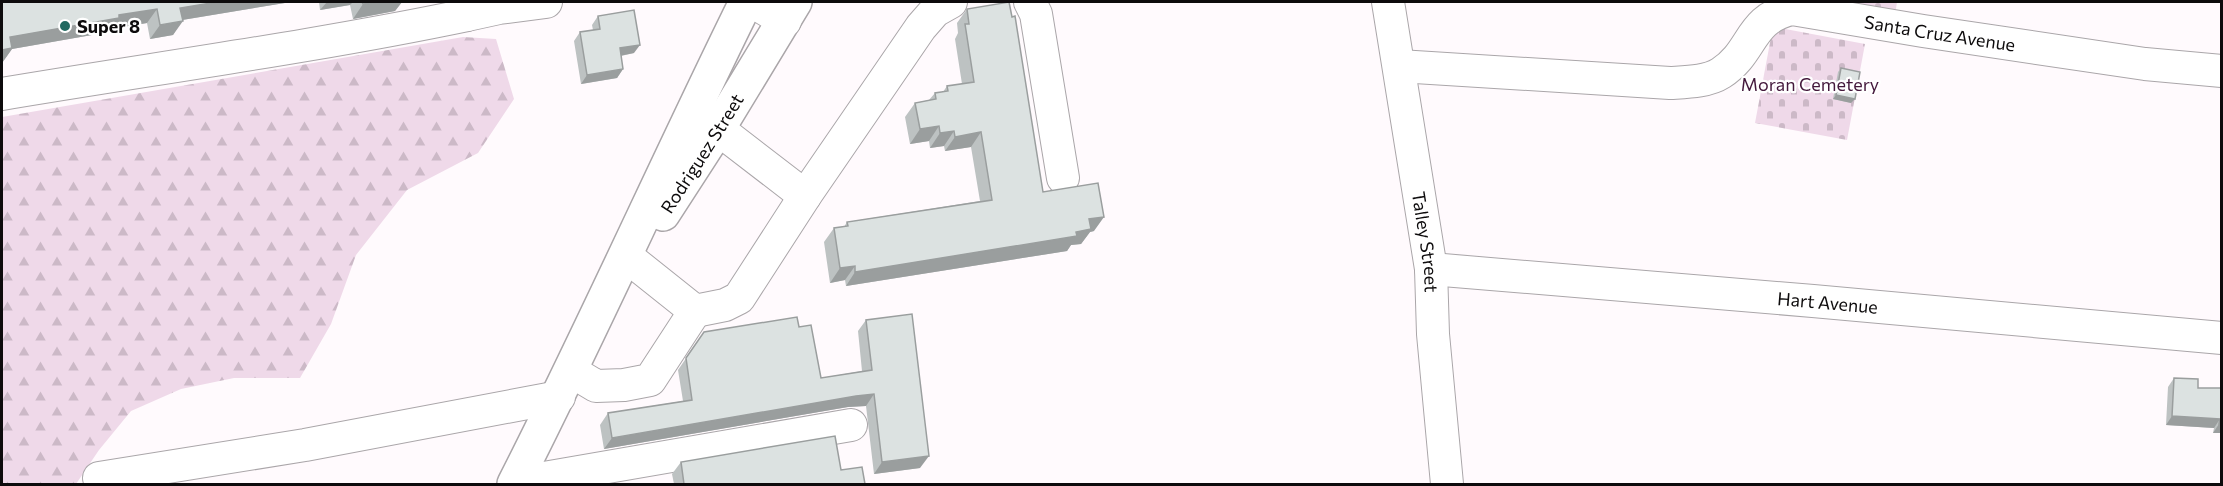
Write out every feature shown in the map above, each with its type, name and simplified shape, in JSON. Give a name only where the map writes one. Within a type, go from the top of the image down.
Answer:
[{"type":"main road","name":"Rodriguez Street","points":[[705,121],[746,2]]},
{"type":"main road","name":"Rodriguez Street","points":[[514,484],[604,303],[705,121],[790,11]]},
{"type":"street","points":[[2,94],[349,39],[466,8],[499,8],[546,2]]},
{"type":"street","points":[[753,2],[790,11]]},
{"type":"street","points":[[99,478],[305,445],[565,384],[624,385],[650,380],[695,311],[725,305],[739,298],[805,196],[921,27],[934,10],[951,2]]},
{"type":"street","points":[[1030,2],[1036,14],[1063,178]]},
{"type":"street","name":"Talley Street","points":[[1388,2],[1431,269],[1432,334],[1447,484]]},
{"type":"street","name":"Santa Cruz Avenue","points":[[1399,66],[1670,83],[1696,81],[1719,74],[1738,60],[1764,21],[1776,12],[1792,9],[2134,63],[2222,71]]},
{"type":"street","points":[[705,121],[805,196]]},
{"type":"street","points":[[629,258],[695,311]]},
{"type":"street","name":"Hart Avenue","points":[[1431,269],[2222,338]]},
{"type":"street","points":[[514,484],[851,425]]},
{"type":"green space","points":[[1805,2],[1897,2],[1895,15]]},
{"type":"green space","name":"Moran Cemetery","points":[[1780,28],[1865,44],[1847,140],[1755,123],[1772,32]]},
{"type":"green space","points":[[463,37],[496,39],[514,99],[478,153],[407,190],[356,255],[331,324],[300,378],[234,378],[181,389],[131,411],[99,450],[76,484],[2,484],[2,117]]},
{"type":"building","points":[[2,2],[217,2],[180,8],[183,21],[160,25],[157,9],[119,15],[119,18],[10,37],[12,48],[2,50]]},
{"type":"building","points":[[1009,2],[1012,17],[1015,16],[1043,192],[1098,183],[1104,217],[1089,219],[1091,229],[1076,232],[1077,236],[855,272],[855,266],[840,268],[834,228],[848,226],[847,222],[992,200],[981,132],[955,137],[954,131],[940,133],[939,126],[920,129],[915,103],[936,99],[935,93],[948,91],[947,86],[974,82],[965,24],[969,24],[967,9]]},
{"type":"building","points":[[634,10],[640,45],[620,48],[623,69],[587,75],[580,32],[600,29],[598,16]]},
{"type":"building","points":[[1841,68],[1860,72],[1855,99],[1836,95]]},
{"type":"building","points":[[912,314],[929,456],[882,462],[874,394],[612,438],[608,413],[692,400],[686,358],[704,332],[797,317],[799,327],[811,325],[821,378],[872,370],[866,320]]},
{"type":"building","points":[[2174,378],[2198,379],[2198,388],[2222,388],[2222,424],[2219,424],[2220,419],[2172,416]]},
{"type":"building","points":[[835,436],[841,470],[862,467],[865,484],[684,484],[681,462]]},
{"type":"place","name":"Super 8","points":[[65,26]]}]
